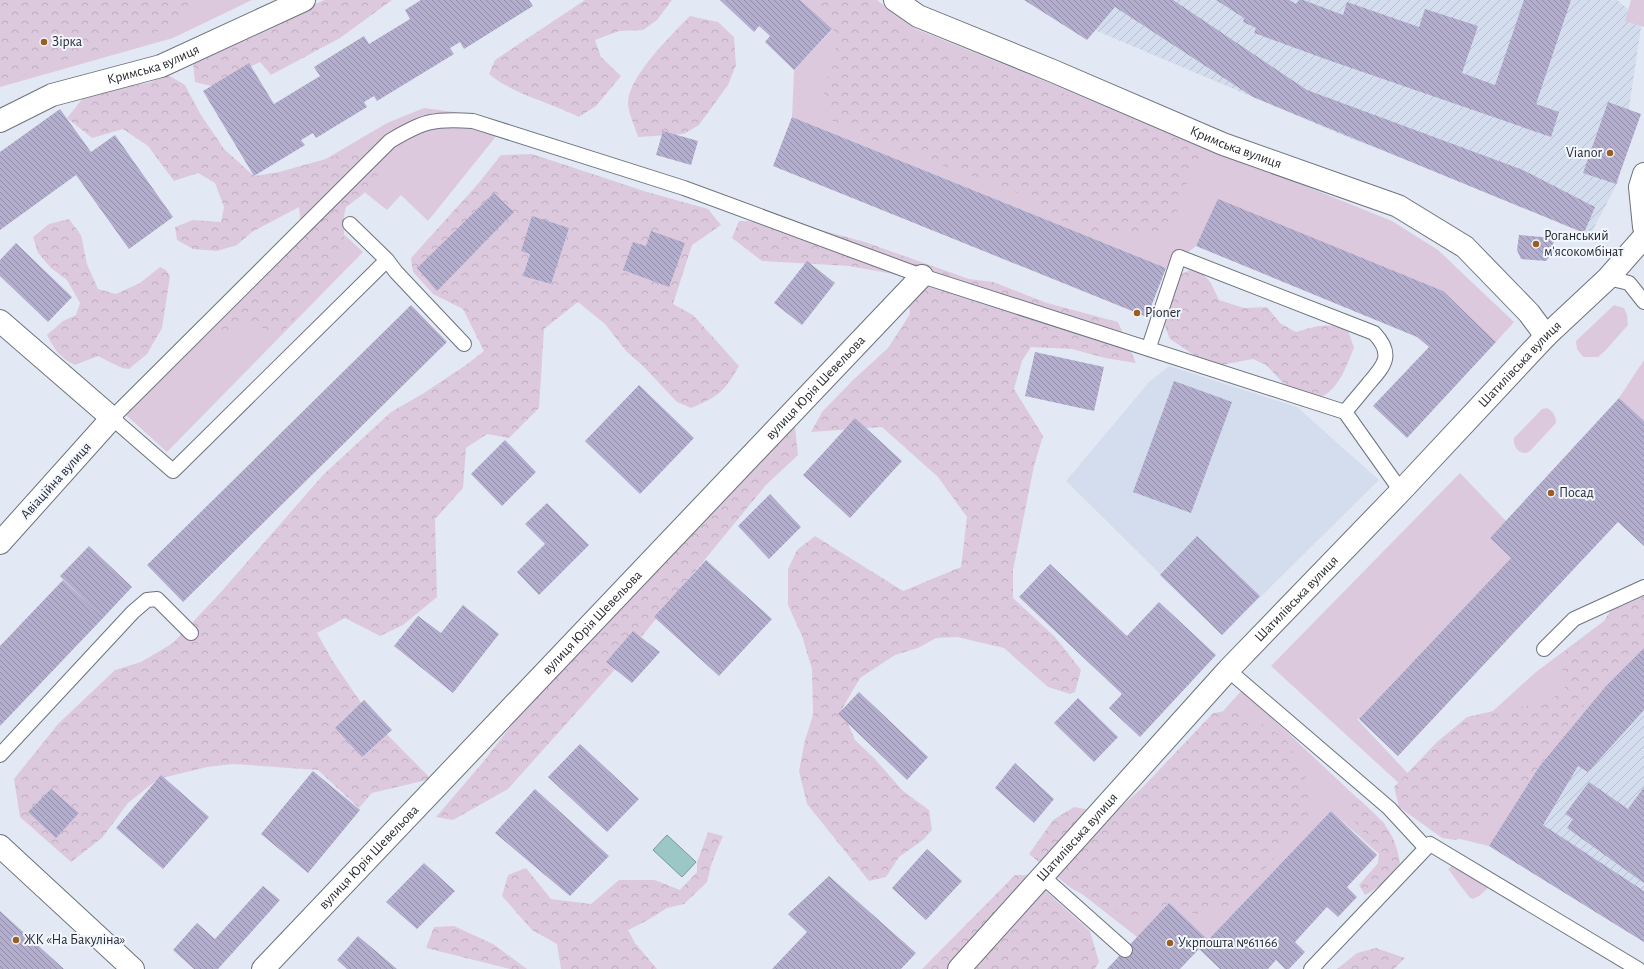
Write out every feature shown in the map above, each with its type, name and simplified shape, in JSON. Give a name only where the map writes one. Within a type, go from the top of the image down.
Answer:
[{"type":"street","name":"Кримська вулиця","points":[[0,121],[52,95],[161,66],[304,0]]},
{"type":"street","name":"Кримська вулиця","points":[[895,0],[918,16],[1060,74],[1223,144],[1398,206],[1465,247],[1529,313],[1546,336]]},
{"type":"street","points":[[1644,174],[1640,187],[1644,227]]},
{"type":"street","name":"Шатилівська вулиця","points":[[959,969],[1228,670],[1401,492],[1546,336],[1608,278],[1644,237]]},
{"type":"street","name":"вулиця Юрія Шевельова","points":[[263,969],[922,276]]},
{"type":"street","points":[[0,321],[112,418]]},
{"type":"street","name":"Авіаційна вулиця","points":[[0,543],[112,418]]},
{"type":"street","points":[[0,846],[133,969]]},
{"type":"lane","points":[[387,260],[173,471],[112,418],[390,141],[415,126],[444,119],[473,121],[684,188],[922,276],[1149,347],[1345,412],[1401,492]]},
{"type":"lane","points":[[350,224],[387,260],[396,272],[464,344]]},
{"type":"lane","points":[[1149,347],[1179,257],[1374,333],[1381,340],[1385,348],[1384,366],[1345,412]]},
{"type":"lane","points":[[1608,278],[1630,283],[1644,302]]},
{"type":"lane","points":[[1544,649],[1574,619],[1644,586]]},
{"type":"lane","points":[[0,755],[133,612],[147,600],[157,599],[192,633]]},
{"type":"lane","points":[[1228,670],[1389,808],[1426,848]]},
{"type":"lane","points":[[1311,969],[1430,844],[1638,969]]},
{"type":"lane","points":[[1042,876],[1125,950]]},
{"type":"shaded area","points":[[1027,0],[1617,0],[1642,21],[1618,182],[1590,235],[1486,186],[1354,140]]},
{"type":"shaded area","points":[[1169,366],[1297,407],[1379,480],[1222,635],[1066,481],[1149,382]]},
{"type":"shaded area","points":[[1644,648],[1644,942],[1489,846]]},
{"type":"shaded area","points":[[667,835],[696,862],[682,877],[653,850]]},
{"type":"green space","name":"Зірка","points":[[0,0],[252,0],[173,38],[0,87]]},
{"type":"green space","name":"Зірка","points":[[6,0],[189,0],[188,11],[175,25],[124,44],[62,61],[0,84],[0,2]]},
{"type":"green space","points":[[324,0],[392,0],[340,38],[271,75],[260,62],[211,86],[195,82],[193,63]]},
{"type":"green space","points":[[585,0],[672,0],[657,20],[643,30],[619,31],[595,40],[601,57],[621,76],[596,106],[579,117],[521,93],[489,74],[495,60]]},
{"type":"green space","points":[[795,0],[877,0],[916,29],[1392,221],[1438,250],[1514,322],[1496,342],[1443,291],[1219,202],[1195,247],[1166,268],[792,117],[794,70],[832,30]]},
{"type":"green space","points":[[820,0],[865,0],[905,31],[945,49],[1025,78],[1178,139],[1202,155],[1189,179],[1171,230],[1151,237],[1111,237],[1089,234],[1034,206],[1026,196],[865,137],[831,120],[823,101],[826,80],[834,64],[837,35],[821,12]]},
{"type":"green space","points":[[1631,0],[1644,0],[1644,27],[1625,21]]},
{"type":"green space","points":[[690,16],[718,22],[734,37],[736,65],[728,85],[699,125],[684,134],[638,137],[628,105],[630,91],[644,67],[673,33]]},
{"type":"green space","points":[[168,75],[185,85],[201,115],[224,149],[254,176],[279,172],[358,150],[380,167],[376,180],[368,190],[346,207],[344,216],[344,244],[339,263],[324,288],[298,299],[295,318],[283,332],[271,332],[253,324],[236,329],[222,341],[213,329],[222,316],[277,266],[302,235],[299,207],[252,232],[237,245],[217,251],[193,249],[177,240],[175,227],[193,220],[221,222],[224,207],[215,183],[198,173],[174,181],[148,146],[123,129],[92,138],[67,118],[88,92],[148,83]]},
{"type":"green space","points":[[424,108],[454,112],[502,129],[428,221],[401,195],[387,210],[324,160],[387,123]]},
{"type":"green space","points":[[532,154],[644,191],[708,209],[721,225],[692,245],[673,304],[693,315],[739,366],[734,375],[720,392],[700,404],[691,408],[677,402],[643,366],[626,351],[605,324],[578,302],[544,329],[539,408],[509,438],[487,434],[466,448],[463,488],[435,519],[437,597],[403,625],[380,636],[345,618],[317,633],[332,660],[372,719],[431,779],[372,793],[359,808],[318,770],[233,764],[207,767],[158,779],[128,803],[102,838],[71,862],[20,817],[14,779],[58,724],[115,670],[141,662],[173,643],[221,592],[323,475],[391,412],[424,393],[484,351],[463,309],[433,294],[413,272],[411,258],[477,185],[501,155]]},
{"type":"green space","points":[[324,216],[363,252],[167,452],[126,415]]},
{"type":"green space","points":[[69,219],[81,235],[87,264],[98,289],[116,294],[140,283],[160,267],[166,270],[170,276],[162,328],[147,354],[129,369],[122,368],[98,356],[75,365],[58,353],[47,335],[63,321],[76,315],[80,303],[67,280],[51,268],[38,253],[33,237],[49,224]]},
{"type":"green space","points":[[739,221],[795,223],[865,242],[969,279],[993,282],[1047,303],[1118,322],[1136,363],[1105,358],[1072,349],[1031,347],[1022,361],[1014,389],[1043,436],[1034,466],[1013,570],[1013,598],[1055,637],[1081,670],[1075,692],[1070,694],[1048,687],[1004,648],[957,637],[936,638],[918,648],[895,655],[860,678],[842,709],[855,740],[874,758],[903,791],[929,810],[932,830],[923,840],[899,857],[886,877],[869,881],[807,804],[799,771],[805,740],[813,715],[812,669],[802,636],[788,605],[788,569],[797,550],[815,536],[903,591],[961,567],[967,517],[938,477],[882,427],[811,432],[822,412],[853,380],[888,348],[910,314],[905,276],[849,266],[762,261],[732,238]]},
{"type":"green space","points":[[1190,270],[1201,274],[1209,280],[1219,300],[1244,308],[1267,307],[1280,323],[1296,332],[1322,326],[1334,326],[1348,330],[1354,348],[1346,368],[1334,387],[1323,396],[1308,400],[1287,387],[1266,365],[1253,359],[1221,365],[1206,363],[1170,339],[1164,324],[1180,275]]},
{"type":"green space","points":[[1614,305],[1624,308],[1627,315],[1628,325],[1598,357],[1583,357],[1577,349],[1576,341]]},
{"type":"green space","points":[[1644,360],[1644,436],[1619,398]]},
{"type":"green space","points":[[1547,408],[1554,414],[1556,423],[1530,451],[1526,453],[1520,452],[1514,444],[1514,438],[1542,409]]},
{"type":"green space","points":[[795,426],[798,455],[766,485],[610,675],[508,789],[453,820],[436,817],[484,761],[520,714]]},
{"type":"green space","points":[[1460,473],[1506,521],[1490,538],[1511,558],[1359,719],[1357,719],[1413,779],[1402,786],[1271,666]]},
{"type":"green space","points":[[1644,591],[1644,654],[1489,846],[1435,833],[1483,720],[1536,672]]},
{"type":"green space","points":[[1644,592],[1644,639],[1606,679],[1571,721],[1511,805],[1487,828],[1456,840],[1442,838],[1399,807],[1394,787],[1437,742],[1467,717],[1502,709],[1546,704],[1571,682],[1561,668],[1563,653],[1598,631],[1612,608]]},
{"type":"green space","points":[[1242,690],[1385,824],[1379,854],[1331,811],[1208,940],[1137,937],[1068,883]]},
{"type":"green space","points":[[1238,709],[1285,738],[1300,764],[1309,784],[1308,816],[1239,901],[1204,915],[1192,913],[1169,903],[1132,921],[1071,888],[1029,854],[1053,820],[1074,807],[1113,814],[1142,788],[1213,713]]},
{"type":"green space","points":[[1359,799],[1381,820],[1391,834],[1395,842],[1400,863],[1385,881],[1376,889],[1365,895],[1359,885],[1378,863],[1379,851],[1346,811],[1346,803]]},
{"type":"green space","points":[[708,832],[723,836],[712,862],[707,882],[684,904],[667,908],[628,930],[635,943],[657,969],[561,969],[557,944],[532,930],[502,896],[508,875],[526,868],[551,899],[591,904],[619,880],[655,880],[680,890],[697,872],[697,863]]},
{"type":"green space","points":[[1455,863],[1489,887],[1473,899],[1469,897],[1448,869]]},
{"type":"green space","points":[[1015,875],[1028,875],[1090,931],[1099,962],[1095,969],[922,969]]},
{"type":"green space","points":[[454,926],[493,944],[527,969],[510,969],[426,948],[434,927]]},
{"type":"green space","points":[[1376,948],[1405,958],[1394,969],[1337,969],[1357,953]]},
{"type":"building","points":[[421,0],[529,0],[533,6],[464,49],[460,42],[450,48],[454,54],[377,101],[374,96],[364,102],[367,107],[316,138],[313,133],[301,140],[305,145],[254,176],[203,91],[249,63],[274,104],[320,76],[314,67],[364,36],[369,44],[410,19],[405,10]]},
{"type":"building","points":[[720,0],[800,0],[832,29],[794,70],[765,42],[770,36],[759,26],[754,32]]},
{"type":"building","points":[[1024,0],[1173,0],[1307,90],[1523,170],[1595,207],[1584,233],[1253,97],[1115,7],[1087,40]]},
{"type":"building","points":[[1216,0],[1289,0],[1296,4],[1299,0],[1303,0],[1343,15],[1347,2],[1419,27],[1425,9],[1478,26],[1462,73],[1495,85],[1524,0],[1571,0],[1536,104],[1559,112],[1551,137],[1254,33],[1256,28],[1243,22],[1244,18]]},
{"type":"building","points":[[1608,102],[1641,114],[1616,184],[1583,173]]},
{"type":"building","points":[[60,109],[91,152],[115,135],[173,217],[129,249],[76,175],[0,230],[0,152]]},
{"type":"building","points":[[792,117],[1166,268],[1147,317],[773,166]]},
{"type":"building","points":[[663,131],[698,141],[691,165],[656,155]]},
{"type":"building","points":[[494,193],[514,212],[437,291],[417,268]]},
{"type":"building","points":[[1218,199],[1443,291],[1496,342],[1407,438],[1373,406],[1429,347],[1417,337],[1196,246]]},
{"type":"building","points":[[532,216],[569,228],[551,284],[523,276],[530,254],[521,251]]},
{"type":"building","points":[[651,231],[685,243],[669,287],[623,270],[633,242],[646,246]]},
{"type":"building","name":"Роганський м'ясокомбінат","points":[[1519,235],[1554,238],[1552,254],[1546,261],[1521,259],[1517,250]]},
{"type":"building","points":[[16,243],[72,297],[48,322],[0,276],[0,260]]},
{"type":"building","points":[[807,261],[835,283],[802,325],[774,303]]},
{"type":"building","points":[[411,305],[447,342],[183,602],[147,565]]},
{"type":"building","points":[[1035,352],[1104,367],[1094,411],[1025,396]]},
{"type":"building","points":[[1174,381],[1232,402],[1191,513],[1133,492]]},
{"type":"building","points":[[639,385],[694,438],[640,494],[585,441]]},
{"type":"building","points":[[1619,398],[1644,421],[1644,546],[1618,522],[1398,756],[1359,719],[1511,558],[1490,538]]},
{"type":"building","points":[[855,418],[902,461],[850,518],[803,475]]},
{"type":"building","points":[[505,440],[536,472],[502,506],[471,474]]},
{"type":"building","points":[[770,494],[801,527],[769,559],[738,526]]},
{"type":"building","points":[[547,503],[589,545],[539,595],[517,572],[545,544],[525,524]]},
{"type":"building","points":[[1197,536],[1260,596],[1222,635],[1160,575]]},
{"type":"building","points":[[89,546],[132,587],[103,618],[60,576]]},
{"type":"building","points":[[706,560],[772,619],[719,676],[654,617]]},
{"type":"building","points":[[1050,564],[1127,636],[1159,602],[1216,655],[1140,737],[1109,708],[1122,694],[1019,597]]},
{"type":"building","points":[[63,580],[103,618],[0,726],[0,646]]},
{"type":"building","points":[[463,605],[499,634],[453,693],[394,646],[418,616],[441,633]]},
{"type":"building","points":[[633,631],[660,652],[632,683],[606,662]]},
{"type":"building","points":[[1644,648],[1644,710],[1588,772],[1578,766],[1543,825],[1644,891],[1644,942],[1489,846],[1539,767],[1606,686]]},
{"type":"building","points":[[859,692],[928,757],[907,780],[838,714]]},
{"type":"building","points":[[1078,698],[1118,737],[1094,762],[1054,723]]},
{"type":"building","points":[[364,700],[392,730],[362,757],[335,728]]},
{"type":"building","points":[[580,744],[639,799],[607,832],[548,777]]},
{"type":"building","points":[[1015,763],[1054,799],[1034,823],[995,788]]},
{"type":"building","points":[[313,771],[360,810],[308,873],[261,834]]},
{"type":"building","points":[[161,775],[209,817],[163,869],[116,828]]},
{"type":"building","points":[[1589,782],[1628,809],[1644,787],[1644,883],[1567,828],[1573,819],[1565,814]]},
{"type":"building","points":[[51,789],[79,813],[56,838],[28,812]]},
{"type":"building","points":[[535,789],[609,856],[570,896],[495,833]]},
{"type":"building","points":[[1331,811],[1377,855],[1347,887],[1357,897],[1338,917],[1327,907],[1295,942],[1305,952],[1289,969],[1285,969],[1276,960],[1268,969],[1220,969],[1199,949],[1180,969],[1107,969],[1169,903],[1208,940]]},
{"type":"building","points":[[927,849],[962,881],[926,920],[892,888]]},
{"type":"building","points":[[424,863],[455,891],[417,929],[386,902]]},
{"type":"building","points":[[829,876],[916,953],[901,969],[772,969],[807,932],[788,914]]},
{"type":"building","points":[[263,886],[280,900],[218,969],[194,969],[173,950],[197,923],[215,939]]},
{"type":"building","name":"ЖК «На Бакуліна»","points":[[0,911],[64,969],[0,969]]},
{"type":"building","points":[[358,936],[397,969],[347,969],[337,960]]},
{"type":"place","name":"Зірка","points":[[44,42]]},
{"type":"place","name":"Vianor","points":[[1610,153]]},
{"type":"place","name":"Роганський м'ясокомбінат","points":[[1536,244]]},
{"type":"place","name":"Pioner","points":[[1137,313]]},
{"type":"place","name":"Посад","points":[[1551,493]]},
{"type":"place","name":"ЖК «На Бакуліна»","points":[[16,940]]},
{"type":"place","name":"Укрпошта №61166","points":[[1170,943]]}]
